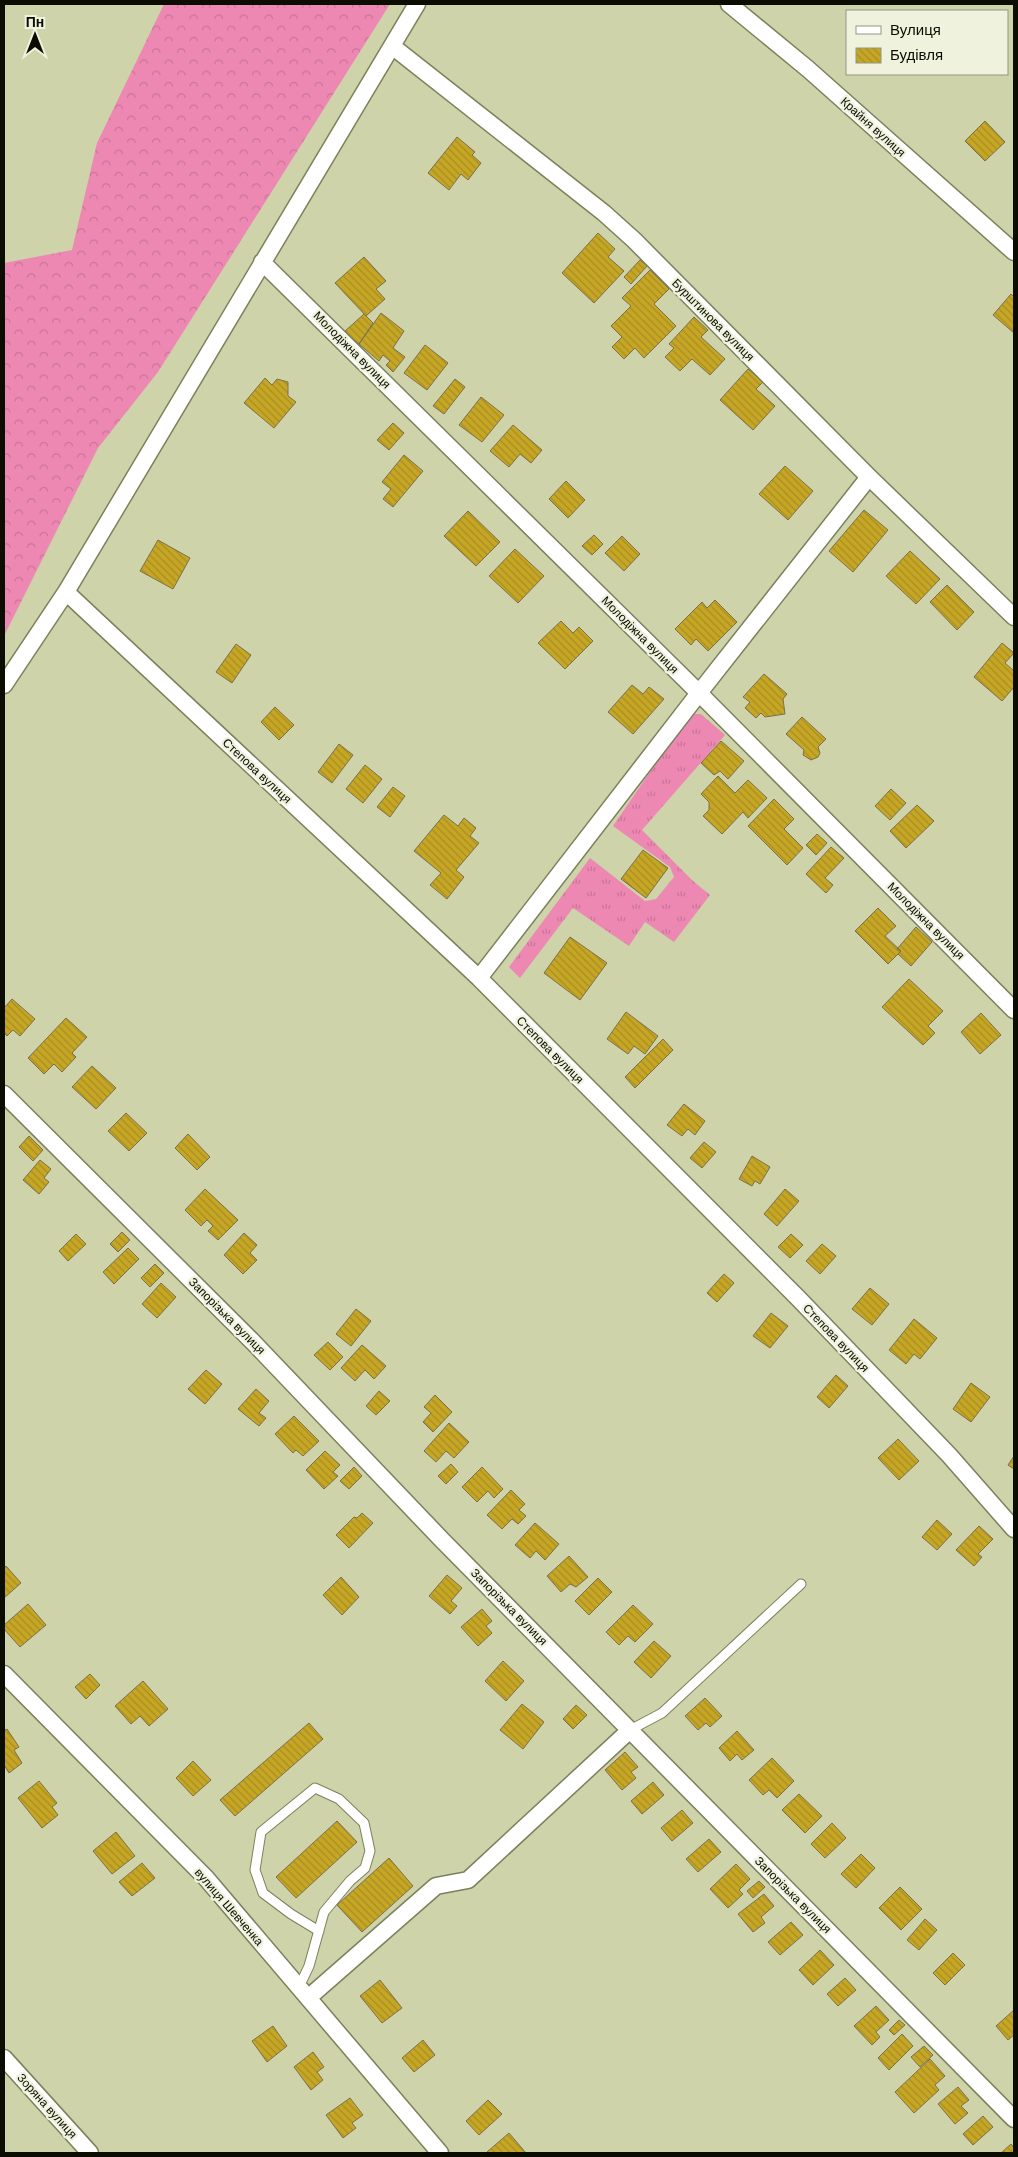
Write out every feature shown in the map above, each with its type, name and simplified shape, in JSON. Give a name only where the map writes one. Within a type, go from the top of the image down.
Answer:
[{"type":"street","points":[[4,685],[66,592],[417,4]]},
{"type":"street","name":"Крайня вулиця","points":[[729,4],[808,69],[1014,252]]},
{"type":"street","name":"Бурштинова вулиця","points":[[392,46],[604,212],[869,477],[1014,617]]},
{"type":"street","name":"Молодіжна вулиця","points":[[262,262],[699,693],[1014,1010]]},
{"type":"street","points":[[479,978],[869,477]]},
{"type":"street","name":"Степова вулиця","points":[[66,592],[479,978],[806,1306],[949,1455],[1014,1529]]},
{"type":"street","name":"Запорізька вулиця","points":[[4,1094],[253,1342],[442,1540],[1014,2119]]},
{"type":"street","name":"вулиця Шевченка","points":[[4,1674],[206,1878],[440,2153]]},
{"type":"street","points":[[304,1993],[436,1886],[468,1880],[630,1730]]},
{"type":"street","name":"Зоряна вулиця","points":[[4,2058],[90,2153]]},
{"type":"lane","points":[[630,1730],[662,1713],[801,1584]]},
{"type":"lane","points":[[304,1993],[309,1966],[319,1931],[324,1912],[350,1881],[365,1868],[370,1851],[364,1823],[339,1799],[315,1788],[261,1832],[255,1870],[263,1893],[290,1914],[319,1931]]},
{"type":"green space","points":[[164,4],[390,4],[158,372],[98,448],[4,636],[4,263],[72,250],[97,143]]},
{"type":"green space","points":[[693,714],[701,714],[725,735],[642,830],[693,881],[710,895],[674,942],[645,922],[629,946],[573,908],[520,978],[509,967],[590,858],[645,901],[656,899],[674,877],[670,867],[613,826],[682,725]]},
{"type":"building","points":[[985,121],[1005,142],[985,161],[965,141]]},
{"type":"building","points":[[457,137],[475,152],[472,155],[481,163],[468,180],[461,174],[449,190],[428,173]]},
{"type":"building","points":[[598,233],[615,249],[608,257],[624,271],[594,303],[562,273]]},
{"type":"building","points":[[364,257],[386,281],[376,289],[385,299],[366,316],[335,283]]},
{"type":"building","points":[[640,260],[647,266],[631,284],[624,277]]},
{"type":"building","points":[[650,270],[669,289],[654,304],[676,326],[644,358],[635,348],[624,359],[612,347],[622,337],[611,326],[631,306],[622,298]]},
{"type":"building","points":[[1011,294],[1014,297],[1014,333],[993,315]]},
{"type":"building","points":[[381,313],[404,331],[393,348],[405,357],[393,372],[386,365],[390,361],[383,355],[379,361],[359,344]]},
{"type":"building","points":[[364,314],[373,323],[359,344],[344,332]]},
{"type":"building","points":[[694,317],[708,330],[701,337],[725,359],[710,375],[692,359],[680,371],[665,357],[674,348],[669,344]]},
{"type":"building","points":[[425,345],[448,363],[427,390],[404,373]]},
{"type":"building","points":[[748,369],[763,382],[756,389],[775,406],[753,430],[720,400]]},
{"type":"building","points":[[265,378],[272,385],[277,379],[288,382],[288,396],[296,402],[274,428],[244,403]]},
{"type":"building","points":[[455,379],[465,387],[444,414],[433,406]]},
{"type":"building","points":[[481,397],[504,415],[482,442],[459,425]]},
{"type":"building","points":[[393,423],[404,433],[389,450],[377,440]]},
{"type":"building","points":[[513,425],[542,450],[531,463],[520,454],[509,467],[490,451]]},
{"type":"building","points":[[404,455],[423,471],[393,507],[383,499],[391,489],[382,482]]},
{"type":"building","points":[[785,466],[813,491],[788,520],[759,494]]},
{"type":"building","points":[[566,481],[585,500],[568,518],[549,499]]},
{"type":"building","points":[[864,510],[888,530],[853,572],[829,551]]},
{"type":"building","points":[[468,511],[500,542],[476,566],[444,536]]},
{"type":"building","points":[[594,535],[603,544],[592,555],[582,546]]},
{"type":"building","points":[[622,536],[640,554],[624,571],[605,553]]},
{"type":"building","points":[[158,540],[190,558],[173,589],[140,571]]},
{"type":"building","points":[[515,549],[544,576],[518,603],[489,576]]},
{"type":"building","points":[[910,551],[940,579],[916,604],[886,576]]},
{"type":"building","points":[[947,585],[974,612],[957,630],[930,602]]},
{"type":"building","points":[[715,600],[737,622],[708,651],[696,639],[691,645],[675,629],[702,602],[707,608]]},
{"type":"building","points":[[561,621],[573,633],[579,627],[593,641],[565,669],[538,643]]},
{"type":"building","points":[[1002,643],[1014,653],[1005,663],[1014,671],[1014,687],[1002,701],[974,677]]},
{"type":"building","points":[[236,644],[251,655],[232,683],[216,672]]},
{"type":"building","points":[[764,674],[787,694],[783,699],[785,714],[765,717],[761,713],[756,718],[745,708],[750,702],[743,697]]},
{"type":"building","points":[[632,685],[643,694],[649,687],[664,699],[633,734],[608,712]]},
{"type":"building","points":[[275,707],[294,725],[279,740],[261,722]]},
{"type":"building","points":[[802,717],[826,739],[818,747],[820,753],[818,757],[811,760],[803,755],[804,750],[786,734]]},
{"type":"building","points":[[721,741],[744,761],[728,779],[720,771],[714,775],[701,763]]},
{"type":"building","points":[[339,744],[353,755],[332,783],[318,772]]},
{"type":"building","points":[[365,765],[382,779],[363,803],[346,789]]},
{"type":"building","points":[[718,776],[735,793],[748,780],[767,798],[748,818],[743,812],[722,834],[703,816],[709,810],[709,802],[701,794]]},
{"type":"building","points":[[393,787],[405,796],[390,817],[377,807]]},
{"type":"building","points":[[891,789],[906,803],[890,820],[875,806]]},
{"type":"building","points":[[774,799],[794,819],[784,829],[803,848],[787,865],[748,826]]},
{"type":"building","points":[[917,805],[934,821],[906,848],[890,831]]},
{"type":"building","points":[[444,815],[458,826],[464,818],[476,828],[470,836],[479,843],[456,870],[464,877],[447,899],[430,885],[441,873],[414,851]]},
{"type":"building","points":[[817,834],[827,843],[816,855],[806,845]]},
{"type":"building","points":[[831,847],[844,858],[825,878],[833,885],[826,893],[806,874]]},
{"type":"building","points":[[643,850],[668,868],[646,898],[621,879]]},
{"type":"building","points":[[878,908],[896,926],[885,936],[901,951],[888,964],[855,931]]},
{"type":"building","points":[[916,927],[932,942],[911,966],[898,954],[901,951],[897,949]]},
{"type":"building","points":[[570,937],[607,963],[580,1000],[544,973]]},
{"type":"building","points":[[909,979],[943,1011],[928,1026],[935,1033],[923,1045],[882,1007]]},
{"type":"building","points":[[12,999],[35,1019],[20,1036],[13,1030],[7,1036],[4,1033],[4,1008]]},
{"type":"building","points":[[626,1012],[658,1036],[645,1054],[634,1046],[628,1054],[607,1039]]},
{"type":"building","points":[[981,1013],[1001,1035],[980,1054],[961,1032]]},
{"type":"building","points":[[66,1018],[87,1037],[72,1053],[76,1057],[62,1072],[54,1064],[44,1074],[28,1058]]},
{"type":"building","points":[[663,1039],[673,1050],[635,1088],[625,1077]]},
{"type":"building","points":[[92,1066],[116,1088],[96,1109],[72,1087]]},
{"type":"building","points":[[684,1104],[705,1121],[695,1135],[688,1129],[682,1136],[667,1125]]},
{"type":"building","points":[[126,1113],[147,1133],[129,1151],[108,1131]]},
{"type":"building","points":[[188,1134],[210,1157],[197,1170],[175,1148]]},
{"type":"building","points":[[29,1136],[43,1150],[33,1161],[19,1147]]},
{"type":"building","points":[[704,1142],[716,1152],[702,1168],[690,1158]]},
{"type":"building","points":[[752,1156],[770,1167],[760,1184],[755,1181],[752,1186],[739,1179]]},
{"type":"building","points":[[40,1160],[51,1169],[44,1178],[49,1182],[39,1194],[23,1180]]},
{"type":"building","points":[[205,1189],[238,1220],[218,1240],[208,1231],[213,1226],[207,1220],[201,1226],[185,1210]]},
{"type":"building","points":[[785,1189],[799,1201],[777,1226],[764,1214]]},
{"type":"building","points":[[122,1232],[130,1240],[118,1252],[110,1244]]},
{"type":"building","points":[[244,1233],[257,1245],[250,1253],[257,1260],[243,1274],[224,1255]]},
{"type":"building","points":[[76,1234],[86,1244],[68,1261],[59,1251]]},
{"type":"building","points":[[791,1234],[803,1245],[790,1258],[778,1247]]},
{"type":"building","points":[[822,1244],[836,1256],[820,1274],[806,1261]]},
{"type":"building","points":[[128,1248],[139,1259],[114,1284],[103,1272]]},
{"type":"building","points":[[155,1264],[164,1273],[150,1287],[141,1278]]},
{"type":"building","points":[[724,1274],[734,1283],[717,1302],[707,1293]]},
{"type":"building","points":[[161,1283],[176,1297],[157,1318],[142,1304]]},
{"type":"building","points":[[870,1288],[889,1304],[872,1325],[852,1309]]},
{"type":"building","points":[[356,1309],[371,1321],[351,1346],[336,1334]]},
{"type":"building","points":[[771,1313],[788,1326],[770,1348],[753,1336]]},
{"type":"building","points":[[914,1319],[937,1338],[920,1359],[914,1354],[906,1364],[889,1350]]},
{"type":"building","points":[[328,1342],[343,1357],[330,1370],[314,1355]]},
{"type":"building","points":[[362,1345],[386,1366],[374,1379],[365,1370],[355,1381],[341,1368]]},
{"type":"building","points":[[206,1370],[222,1384],[205,1404],[188,1389]]},
{"type":"building","points":[[836,1375],[848,1386],[829,1408],[817,1397]]},
{"type":"building","points":[[971,1383],[990,1397],[971,1422],[953,1409]]},
{"type":"building","points":[[256,1389],[269,1401],[259,1413],[266,1418],[259,1426],[238,1409]]},
{"type":"building","points":[[379,1391],[390,1401],[376,1415],[366,1406]]},
{"type":"building","points":[[435,1395],[452,1412],[433,1432],[423,1422],[431,1413],[424,1407]]},
{"type":"building","points":[[294,1416],[319,1441],[303,1456],[296,1450],[293,1453],[275,1434]]},
{"type":"building","points":[[449,1423],[469,1442],[454,1458],[446,1451],[436,1462],[424,1451]]},
{"type":"building","points":[[898,1439],[919,1461],[899,1480],[878,1458]]},
{"type":"building","points":[[325,1451],[340,1465],[333,1472],[338,1476],[324,1489],[306,1470]]},
{"type":"building","points":[[1014,1456],[1014,1469],[1008,1465]]},
{"type":"building","points":[[451,1464],[458,1472],[446,1484],[438,1476]]},
{"type":"building","points":[[354,1467],[362,1476],[349,1489],[340,1481]]},
{"type":"building","points":[[482,1467],[503,1489],[494,1498],[488,1491],[477,1502],[462,1487]]},
{"type":"building","points":[[511,1490],[525,1504],[519,1510],[526,1516],[518,1524],[512,1519],[502,1529],[487,1515]]},
{"type":"building","points":[[362,1513],[373,1523],[349,1548],[336,1535],[354,1517],[357,1518]]},
{"type":"building","points":[[937,1520],[952,1534],[937,1550],[922,1537]]},
{"type":"building","points":[[535,1523],[559,1544],[545,1560],[536,1551],[530,1558],[515,1545]]},
{"type":"building","points":[[979,1526],[993,1539],[978,1554],[982,1557],[974,1566],[956,1550]]},
{"type":"building","points":[[569,1556],[588,1577],[576,1587],[570,1584],[561,1592],[547,1576]]},
{"type":"building","points":[[6,1566],[21,1583],[4,1598],[4,1569]]},
{"type":"building","points":[[447,1575],[462,1588],[451,1601],[457,1606],[450,1614],[429,1596]]},
{"type":"building","points":[[341,1577],[359,1597],[342,1615],[323,1595]]},
{"type":"building","points":[[598,1578],[612,1592],[589,1615],[575,1601]]},
{"type":"building","points":[[28,1604],[46,1625],[20,1647],[4,1629],[4,1625]]},
{"type":"building","points":[[633,1605],[653,1624],[635,1642],[628,1636],[619,1645],[606,1632]]},
{"type":"building","points":[[482,1609],[492,1621],[486,1626],[492,1633],[478,1646],[461,1627]]},
{"type":"building","points":[[654,1641],[671,1656],[651,1678],[634,1662]]},
{"type":"building","points":[[503,1661],[524,1681],[506,1701],[485,1681]]},
{"type":"building","points":[[90,1674],[100,1685],[86,1699],[75,1687]]},
{"type":"building","points":[[143,1681],[168,1709],[149,1726],[140,1716],[131,1724],[115,1706]]},
{"type":"building","points":[[705,1698],[722,1716],[710,1727],[706,1723],[698,1730],[685,1716]]},
{"type":"building","points":[[522,1704],[544,1722],[523,1749],[500,1730]]},
{"type":"building","points":[[576,1705],[587,1715],[573,1729],[563,1719]]},
{"type":"building","points":[[309,1723],[323,1739],[235,1816],[220,1800]]},
{"type":"building","points":[[7,1729],[19,1747],[14,1750],[22,1763],[9,1773],[4,1765],[4,1731]]},
{"type":"building","points":[[737,1731],[754,1750],[742,1760],[737,1754],[730,1761],[719,1748]]},
{"type":"building","points":[[625,1752],[638,1767],[631,1772],[636,1778],[622,1790],[605,1770]]},
{"type":"building","points":[[772,1758],[794,1781],[777,1798],[769,1790],[763,1795],[749,1780]]},
{"type":"building","points":[[193,1761],[211,1780],[193,1796],[176,1778]]},
{"type":"building","points":[[39,1781],[57,1803],[52,1807],[58,1815],[42,1828],[18,1798]]},
{"type":"building","points":[[653,1782],[664,1795],[642,1814],[631,1801]]},
{"type":"building","points":[[799,1794],[822,1816],[805,1833],[782,1810]]},
{"type":"building","points":[[682,1810],[693,1823],[672,1841],[661,1828]]},
{"type":"building","points":[[337,1821],[357,1842],[296,1898],[276,1877]]},
{"type":"building","points":[[832,1823],[846,1838],[825,1858],[811,1844]]},
{"type":"building","points":[[116,1832],[135,1856],[112,1874],[93,1851]]},
{"type":"building","points":[[709,1839],[721,1852],[698,1872],[686,1859]]},
{"type":"building","points":[[861,1854],[875,1868],[856,1888],[841,1874]]},
{"type":"building","points":[[389,1858],[413,1886],[362,1932],[337,1905]]},
{"type":"building","points":[[142,1863],[155,1878],[132,1896],[119,1882]]},
{"type":"building","points":[[736,1864],[750,1879],[739,1890],[743,1894],[728,1908],[710,1889]]},
{"type":"building","points":[[759,1881],[765,1887],[753,1898],[747,1891]]},
{"type":"building","points":[[900,1887],[922,1909],[901,1930],[879,1908]]},
{"type":"building","points":[[764,1894],[774,1906],[761,1917],[765,1923],[753,1932],[738,1914]]},
{"type":"building","points":[[925,1919],[937,1930],[919,1950],[907,1940]]},
{"type":"building","points":[[791,1922],[803,1935],[780,1955],[768,1942]]},
{"type":"building","points":[[820,1950],[834,1965],[813,1985],[799,1970]]},
{"type":"building","points":[[953,1953],[965,1965],[945,1985],[933,1973]]},
{"type":"building","points":[[845,1978],[856,1990],[838,2006],[827,1994]]},
{"type":"building","points":[[380,1980],[402,2008],[382,2023],[360,1996]]},
{"type":"building","points":[[876,2006],[889,2020],[876,2032],[880,2037],[872,2045],[854,2026]]},
{"type":"building","points":[[1014,2010],[1014,2035],[1008,2040],[996,2026]]},
{"type":"building","points":[[899,2020],[905,2025],[894,2035],[889,2030]]},
{"type":"building","points":[[273,2026],[287,2046],[267,2062],[252,2041]]},
{"type":"building","points":[[902,2034],[913,2046],[889,2070],[878,2058]]},
{"type":"building","points":[[423,2040],[435,2055],[414,2072],[402,2058]]},
{"type":"building","points":[[924,2046],[933,2055],[920,2067],[911,2057]]},
{"type":"building","points":[[313,2052],[324,2067],[317,2072],[323,2080],[311,2090],[294,2067]]},
{"type":"building","points":[[930,2059],[945,2076],[935,2085],[939,2090],[914,2113],[895,2092]]},
{"type":"building","points":[[958,2087],[969,2100],[961,2106],[968,2113],[955,2124],[938,2104]]},
{"type":"building","points":[[350,2098],[363,2115],[352,2123],[356,2128],[343,2138],[326,2115]]},
{"type":"building","points":[[488,2100],[502,2114],[479,2135],[466,2121]]},
{"type":"building","points":[[983,2116],[993,2127],[973,2145],[963,2134]]},
{"type":"building","points":[[509,2133],[526,2153],[487,2152]]},
{"type":"building","points":[[1011,2144],[1014,2148],[1014,2153],[1001,2153]]}]
